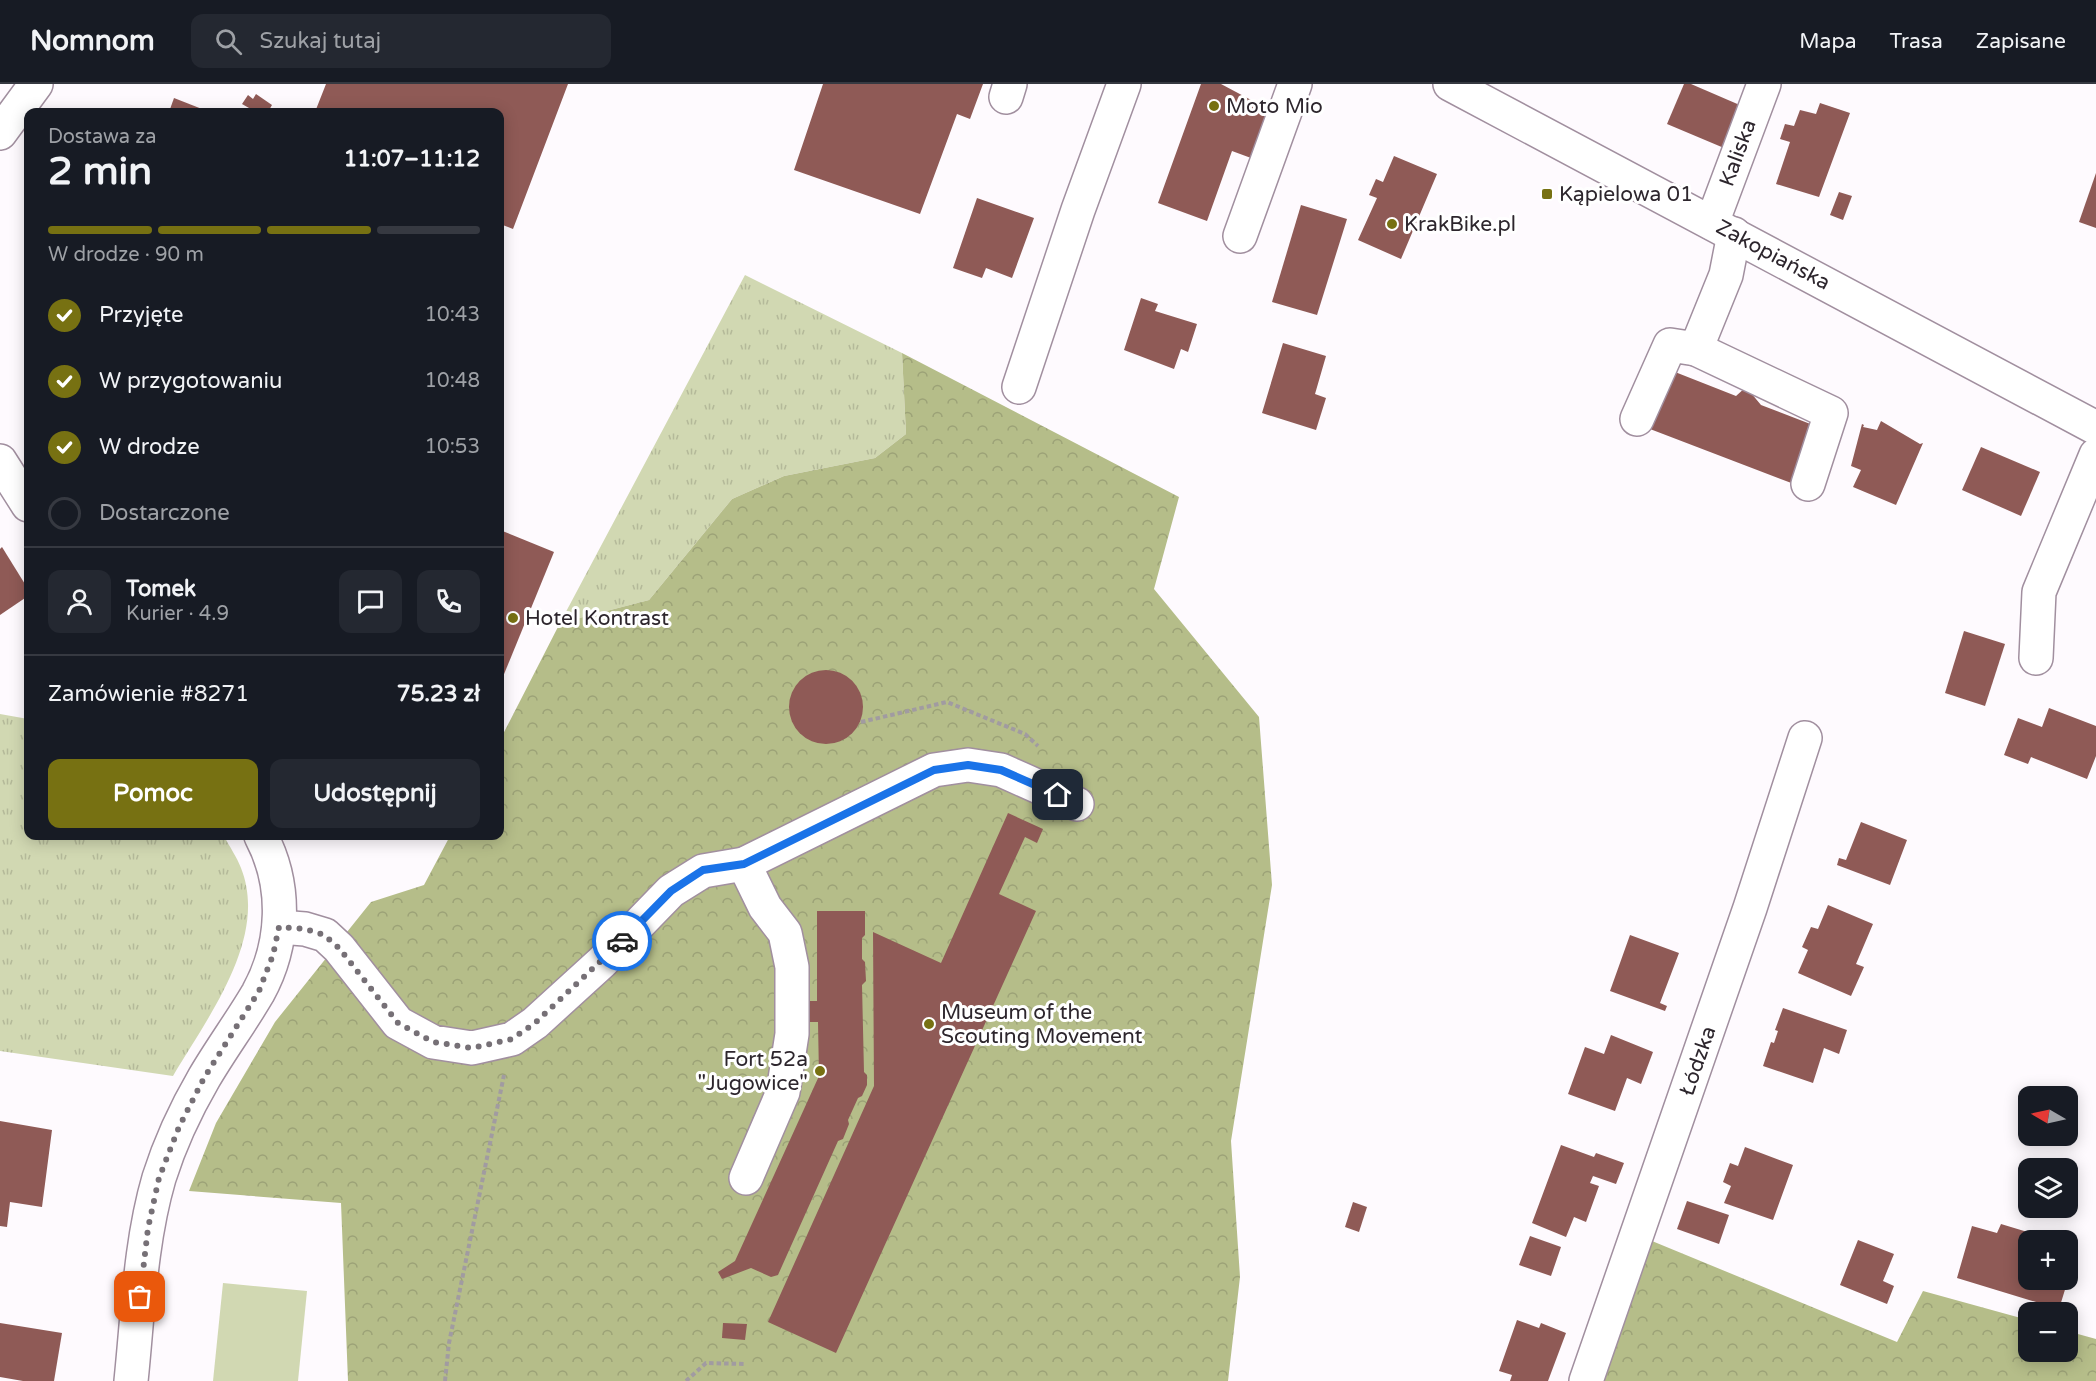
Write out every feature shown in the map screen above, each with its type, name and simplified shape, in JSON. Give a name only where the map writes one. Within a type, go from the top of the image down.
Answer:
[{"type":"street","points":[[0,133],[36,84]]},
{"type":"street","points":[[1019,387],[1078,210],[1124,84]]},
{"type":"street","points":[[1240,236],[1295,84]]},
{"type":"street","name":"Kaliska","points":[[1696,349],[1726,275],[1723,229],[1764,84]]},
{"type":"street","name":"Zakopiańska","points":[[1460,87],[2096,428]]},
{"type":"street","points":[[1637,419],[1670,345],[1696,349],[1831,413],[1808,484]]},
{"type":"street","points":[[2036,658],[2039,592],[2096,455]]},
{"type":"street","points":[[0,461],[24,499]]},
{"type":"street","name":"Łódzka","points":[[1586,1381],[1747,919],[1804,738]]},
{"type":"street","points":[[279,927],[305,929],[324,935],[339,948],[398,1023],[433,1042],[472,1048],[512,1039],[535,1023],[602,962],[671,891],[703,870],[744,864],[934,770],[968,765],[1001,770],[1077,804]]},
{"type":"street","points":[[131,1381],[148,1228],[159,1178],[179,1127],[204,1078],[259,991],[273,955],[279,927],[280,894],[271,854],[263,840]]},
{"type":"street","points":[[744,864],[765,908],[785,933],[792,967],[792,1034],[783,1092],[746,1178]]},
{"type":"path","points":[[445,1381],[449,1343],[512,1039]]},
{"type":"path","points":[[686,1381],[706,1363],[746,1364]]},
{"type":"green space","points":[[745,275],[902,353],[906,434],[875,458],[784,476],[732,499],[649,600],[560,623]]},
{"type":"green space","points":[[902,353],[1179,497],[1154,589],[1259,717],[1272,885],[1231,1141],[1240,1277],[1228,1381],[348,1381],[341,1203],[189,1191],[216,1123],[275,1022],[371,902],[424,885],[448,840],[504,840],[504,732],[560,623],[649,600],[732,499],[784,476],[875,458],[906,434]]},
{"type":"green space","points":[[0,714],[24,718],[24,840],[226,840],[241,868],[248,895],[247,922],[241,949],[230,976],[217,1003],[173,1076],[0,1051]]},
{"type":"green space","points":[[1652,1241],[1897,1342],[1923,1291],[2018,1317],[2018,1362],[2078,1362],[2078,1334],[2096,1339],[2096,1381],[1604,1381]]},
{"type":"green space","points":[[223,1283],[307,1291],[298,1381],[213,1381]]},
{"type":"building","points":[[326,84],[568,84],[513,229],[504,226],[504,108],[317,108]]},
{"type":"building","points":[[823,84],[983,84],[970,119],[957,114],[920,214],[794,170]]},
{"type":"building","points":[[1201,84],[1221,84],[1268,109],[1251,158],[1232,151],[1207,221],[1158,203]]},
{"type":"building","points":[[1684,84],[1691,84],[1742,106],[1724,148],[1667,124]]},
{"type":"building","points":[[256,94],[272,105],[270,108],[249,108],[242,104],[248,95],[253,99]]},
{"type":"building","points":[[174,98],[199,108],[170,108]]},
{"type":"building","points":[[1820,103],[1850,113],[1819,197],[1776,184],[1790,142],[1780,139],[1785,124],[1794,126],[1800,110],[1816,114]]},
{"type":"building","points":[[1394,156],[1437,174],[1401,259],[1358,240],[1377,198],[1369,195],[1376,179],[1383,182]]},
{"type":"building","points":[[2096,173],[2096,228],[2079,222]]},
{"type":"building","points":[[1839,192],[1852,196],[1843,220],[1830,215]]},
{"type":"building","points":[[977,198],[1034,218],[1012,278],[986,268],[982,278],[953,268]]},
{"type":"building","points":[[1301,205],[1347,219],[1317,315],[1272,302]]},
{"type":"building","points":[[1141,298],[1158,304],[1155,311],[1197,324],[1188,352],[1181,349],[1174,369],[1124,350]]},
{"type":"building","points":[[1283,343],[1326,356],[1315,394],[1326,398],[1316,430],[1262,413]]},
{"type":"building","points":[[1675,372],[1736,396],[1746,387],[1761,405],[1813,425],[1794,484],[1650,429],[1671,375],[1674,376]]},
{"type":"building","points":[[1881,421],[1920,444],[1923,443],[1896,505],[1853,487],[1861,470],[1851,466],[1862,424],[1863,427],[1877,430]]},
{"type":"building","points":[[1981,447],[2040,472],[2021,516],[1962,490]]},
{"type":"building","name":"Hotel Kontrast","points":[[504,532],[554,552],[504,674]]},
{"type":"building","points":[[2,547],[24,583],[24,599],[0,615],[0,549]]},
{"type":"building","points":[[1964,631],[2005,644],[1985,706],[1945,693]]},
{"type":"building","points":[[819,670],[833,670],[847,676],[857,686],[863,700],[863,714],[857,728],[847,738],[833,744],[819,744],[805,738],[795,728],[789,714],[789,700],[795,686],[805,676]]},
{"type":"building","points":[[2049,708],[2096,726],[2096,756],[2087,779],[2031,757],[2028,764],[2004,755],[2018,718],[2042,727]]},
{"type":"building","name":"Museum of the Scouting Movement","points":[[1008,813],[1043,829],[1037,843],[1025,837],[999,894],[1036,911],[836,1353],[768,1322],[874,1086],[873,932],[941,963]]},
{"type":"building","points":[[1861,822],[1907,840],[1890,885],[1837,865],[1839,858],[1846,860]]},
{"type":"building","points":[[1828,905],[1873,924],[1856,964],[1864,967],[1851,996],[1798,973],[1808,950],[1802,947],[1811,927],[1818,929]]},
{"type":"building","points":[[817,911],[865,911],[862,959],[865,962],[866,981],[862,985],[864,1072],[867,1075],[867,1085],[862,1096],[858,1098],[848,1120],[849,1124],[843,1139],[838,1141],[778,1275],[771,1277],[751,1268],[722,1279],[718,1272],[735,1261],[819,1076],[818,1022],[806,1022],[807,1001],[817,1001]]},
{"type":"building","points":[[1630,935],[1679,953],[1660,1003],[1667,1006],[1665,1011],[1610,991]]},
{"type":"building","points":[[1783,1008],[1847,1030],[1839,1054],[1824,1048],[1813,1083],[1763,1066],[1771,1042],[1774,1043],[1778,1031],[1775,1030]]},
{"type":"building","points":[[1611,1035],[1653,1052],[1641,1084],[1627,1078],[1615,1111],[1568,1094],[1585,1047],[1604,1054]]},
{"type":"building","points":[[0,1121],[52,1130],[42,1207],[10,1202],[7,1227],[0,1226]]},
{"type":"building","points":[[1561,1145],[1594,1157],[1596,1153],[1624,1163],[1616,1184],[1593,1176],[1590,1183],[1599,1186],[1586,1222],[1574,1217],[1566,1237],[1532,1223]]},
{"type":"building","points":[[1745,1147],[1793,1165],[1773,1220],[1724,1203],[1731,1186],[1723,1182],[1730,1163],[1738,1166]]},
{"type":"building","points":[[1687,1201],[1729,1215],[1719,1244],[1677,1229]]},
{"type":"building","points":[[1353,1202],[1367,1207],[1359,1232],[1345,1227]]},
{"type":"building","points":[[2001,1224],[2021,1230],[2018,1230],[2018,1290],[2065,1290],[2061,1302],[2036,1302],[1957,1278],[1972,1226],[1997,1233]]},
{"type":"building","points":[[1530,1236],[1561,1247],[1551,1276],[1519,1265]]},
{"type":"building","points":[[1858,1240],[1894,1254],[1883,1281],[1894,1286],[1887,1304],[1840,1285]]},
{"type":"building","points":[[1517,1320],[1539,1328],[1541,1323],[1566,1333],[1548,1381],[1510,1381],[1512,1375],[1499,1371]]},
{"type":"building","points":[[0,1323],[62,1333],[54,1381],[23,1381],[0,1377]]},
{"type":"building","points":[[723,1323],[747,1324],[745,1340],[722,1338]]},
{"type":"way so far","points":[[140,1297],[148,1228],[159,1178],[179,1127],[204,1078],[259,991],[273,955],[279,927],[305,929],[324,935],[339,948],[398,1023],[433,1042],[472,1048],[512,1039],[535,1023],[622,941]]},
{"type":"place","name":"Moto Mio","points":[[1214,106]]},
{"type":"place","name":"Kąpielowa 01","points":[[1547,194]]},
{"type":"place","name":"KrakBike.pl","points":[[1392,224]]},
{"type":"place","name":"Hotel Kontrast","points":[[513,618]]},
{"type":"place","name":"Museum of the Scouting Movement","points":[[929,1024]]},
{"type":"place","name":"Fort 52a \"Jugowice\"","points":[[820,1071]]},
{"type":"route","points":[[622,941],[671,891],[703,870],[744,864],[934,770],[968,765],[1001,770],[1058,795]]}]
